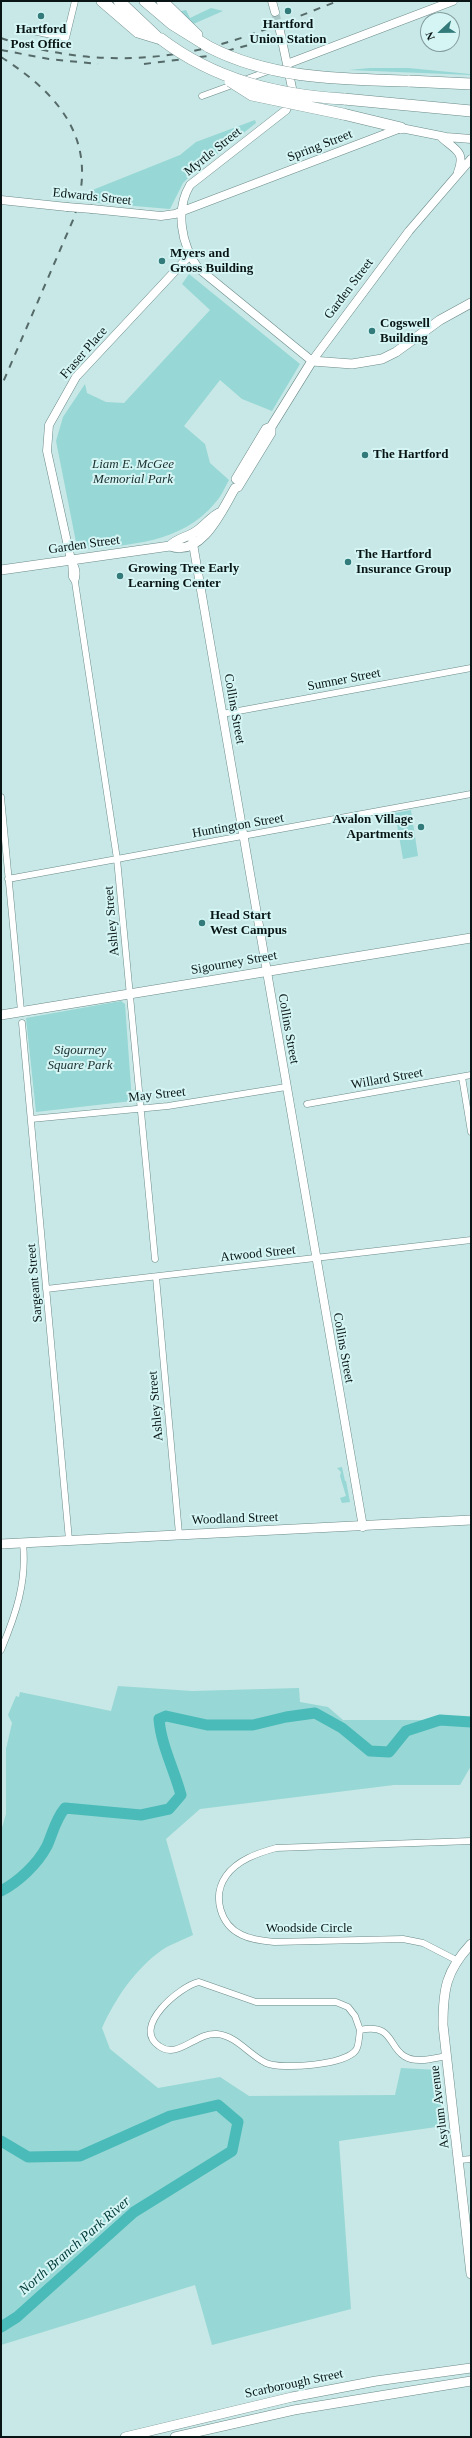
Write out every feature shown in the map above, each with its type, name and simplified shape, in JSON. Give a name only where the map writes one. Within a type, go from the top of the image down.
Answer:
[{"type":"highway","points":[[102,1],[130,19]]},
{"type":"highway","points":[[119,1],[130,19],[143,35],[161,40],[188,57],[224,75],[280,92],[344,100],[471,111]]},
{"type":"highway","points":[[145,1],[164,8],[209,47],[253,65],[293,75],[471,84]]},
{"type":"highway","points":[[224,75],[237,87],[250,94],[401,128]]},
{"type":"main road","points":[[312,361],[352,364],[382,359],[396,352],[440,320],[471,303]]},
{"type":"main road","name":"Garden Street","points":[[1,570],[170,546],[174,548],[193,539],[216,523],[235,488],[238,487],[271,433],[271,427],[312,361]]},
{"type":"main road","name":"Sigourney Street","points":[[1,1015],[471,938]]},
{"type":"main road","name":"Woodland Street","points":[[1,1544],[179,1534],[362,1527],[471,1520]]},
{"type":"main road","name":"Asylum Avenue","points":[[471,1944],[456,1960],[447,1979],[443,1997],[443,2025],[460,2160],[471,2269]]},
{"type":"main road","name":"Scarborough Street","points":[[125,2437],[168,2425],[292,2397],[376,2381],[471,2368]]},
{"type":"main road","points":[[376,2381],[379,2394]]},
{"type":"main road","name":"Scarborough Street","points":[[173,2437],[294,2410],[379,2394],[471,2381]]},
{"type":"main road","points":[[292,2397],[294,2410]]},
{"type":"main road","points":[[168,2425],[173,2437]]},
{"type":"street","points":[[24,29],[66,38],[69,33],[75,1]]},
{"type":"street","points":[[272,1],[275,12]]},
{"type":"street","points":[[202,96],[453,1]]},
{"type":"street","name":"Myrtle Street","points":[[280,31],[292,95],[286,110],[190,185],[184,196],[180,212],[190,255],[207,278],[312,361]]},
{"type":"street","points":[[401,128],[441,136],[471,139]]},
{"type":"street","name":"Spring Street","points":[[180,212],[401,128]]},
{"type":"street","name":"Garden Street","points":[[441,136],[460,153],[462,161],[457,173]]},
{"type":"street","name":"Garden Street","points":[[312,361],[396,247],[457,173],[471,159]]},
{"type":"street","name":"Edwards Street","points":[[1,200],[164,216],[180,212]]},
{"type":"street","name":"Fraser Place","points":[[71,560],[47,451],[49,425],[76,377],[190,255]]},
{"type":"street","name":"Collins Street","points":[[193,539],[362,1527]]},
{"type":"street","name":"Ashley Street","points":[[71,560],[72,577],[75,582],[117,859],[155,1259]]},
{"type":"street","name":"Sumner Street","points":[[222,714],[471,668]]},
{"type":"street","name":"Huntington Street","points":[[8,879],[471,794]]},
{"type":"street","points":[[1,797],[21,1011]]},
{"type":"street","name":"Sargeant Street","points":[[22,1023],[69,1540]]},
{"type":"street","name":"Willard Street","points":[[307,1104],[471,1076]]},
{"type":"street","points":[[462,1077],[471,1132]]},
{"type":"street","name":"May Street","points":[[31,1120],[168,1106],[286,1087]]},
{"type":"street","name":"Atwood Street","points":[[46,1289],[471,1240]]},
{"type":"street","name":"Ashley Street","points":[[156,1277],[179,1534]]},
{"type":"street","points":[[1,1650],[17,1610],[22,1592],[24,1577],[22,1543]]},
{"type":"street","name":"Woodside Circle","points":[[456,1960],[423,1943],[403,1939],[275,1942],[257,1940],[242,1935],[230,1927],[222,1916],[218,1896],[226,1875],[249,1857],[276,1848],[471,1841]]},
{"type":"street","points":[[199,1982],[256,2002],[336,2002],[348,2007],[355,2016],[360,2030],[357,2050],[353,2053],[332,2063],[311,2065],[268,2064],[230,2037],[217,2034],[204,2035],[174,2051],[165,2050],[157,2045],[150,2033],[154,2017],[181,1991],[192,1983],[199,1982]]},
{"type":"street","points":[[360,2030],[378,2030],[388,2034],[404,2056],[415,2060],[447,2056]]},
{"type":"street","points":[[460,2160],[471,2159]]},
{"type":"green space","points":[[211,8],[223,11],[191,25],[178,12],[186,10],[190,18]]},
{"type":"green space","points":[[370,68],[408,68],[470,74],[471,70],[471,75],[349,70]]},
{"type":"green space","points":[[255,120],[256,123],[192,174],[183,183],[170,209],[87,202],[90,191],[180,155],[196,142]]},
{"type":"green space","name":"Liam E. McGee Memorial Park","points":[[189,274],[300,364],[272,411],[242,399],[220,380],[184,426],[205,444],[210,463],[229,480],[217,501],[201,517],[187,527],[154,540],[81,550],[77,547],[56,441],[63,417],[85,384],[87,393],[106,402],[124,403],[210,310],[182,284]]},
{"type":"green space","points":[[411,810],[418,856],[403,859],[395,813]]},
{"type":"green space","name":"Sigourney Square Park","points":[[121,1001],[125,1004],[132,1101],[36,1112],[26,1018]]},
{"type":"green space","points":[[342,1467],[350,1502],[342,1503],[340,1498],[346,1496],[340,1476],[341,1472],[337,1468]]},
{"type":"green space","points":[[118,1686],[192,1691],[299,1688],[300,1702],[328,1707],[343,1720],[471,1720],[471,1766],[460,1785],[394,1785],[200,1809],[166,1839],[193,1935],[162,1950],[143,1966],[127,1985],[113,2006],[102,2028],[110,2049],[158,2088],[220,2077],[249,2096],[395,2095],[401,2068],[438,2070],[443,2126],[339,2141],[351,2309],[212,2345],[195,2285],[1,2345],[1,1831],[6,1814],[6,1749],[12,1723],[8,1715],[16,1696],[19,1697],[20,1692],[111,1711]]},
{"type":"waterway","name":"North Branch Park River","points":[[1,1891],[20,1878],[38,1860],[47,1846],[56,1822],[65,1808],[141,1815],[169,1809],[181,1795],[160,1729],[159,1719],[166,1716],[207,1725],[253,1725],[286,1717],[315,1713],[342,1728],[370,1751],[389,1752],[406,1731],[440,1720],[471,1722]]},
{"type":"waterway","name":"North Branch Park River","points":[[1,2141],[28,2157],[80,2156],[170,2116],[218,2105],[238,2122],[232,2151],[134,2212],[17,2317],[1,2327]]},
{"type":"tunnel","points":[[275,12],[280,31]]},
{"type":"railway","points":[[1,38],[28,46],[84,56],[141,58],[169,55],[197,50],[239,39],[338,1]]},
{"type":"railway","points":[[144,64],[208,56],[256,43]]},
{"type":"railway","points":[[1,50],[49,59],[98,64]]},
{"type":"railway","points":[[1,57],[23,72],[43,89],[59,106],[71,125],[79,146],[82,169],[80,193],[73,220],[1,387]]},
{"type":"place","name":"Hartford Union Station","points":[[288,11]]},
{"type":"place","name":"Hartford Post Office","points":[[41,16]]},
{"type":"place","name":"Myers and Gross Building","points":[[162,261]]},
{"type":"place","name":"Cogswell Building","points":[[372,331]]},
{"type":"place","name":"The Hartford","points":[[365,455]]},
{"type":"place","name":"The Hartford Insurance Group","points":[[348,562]]},
{"type":"place","name":"Growing Tree Early Learning Center","points":[[120,576]]},
{"type":"place","name":"Avalon Village Apartments","points":[[421,827]]},
{"type":"place","name":"Head Start West Campus","points":[[202,923]]}]
